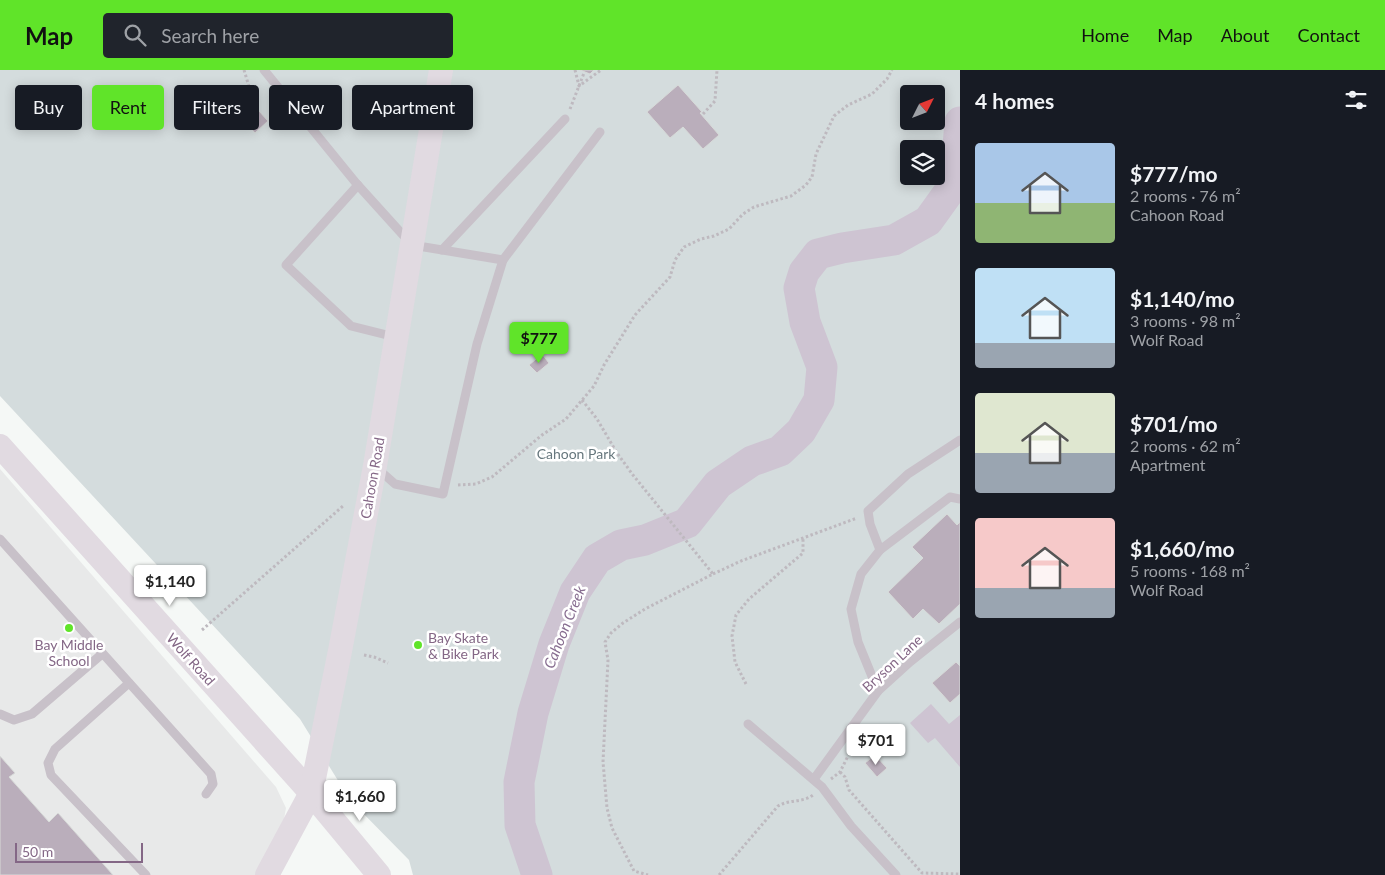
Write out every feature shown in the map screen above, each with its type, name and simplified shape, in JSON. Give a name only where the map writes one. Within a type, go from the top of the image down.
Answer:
[{"type":"street","name":"Cahoon Road","points":[[267,875],[311,793],[375,466],[441,70]]},
{"type":"street","name":"Wolf Road","points":[[0,446],[311,793],[379,875]]},
{"type":"lane","points":[[264,70],[358,186],[412,245],[503,260]]},
{"type":"lane","points":[[442,250],[565,119]]},
{"type":"lane","points":[[375,466],[395,484],[443,494],[477,344],[503,260],[600,132]]},
{"type":"lane","points":[[358,186],[286,265],[351,326],[396,338]]},
{"type":"lane","points":[[880,550],[870,524],[868,511],[908,474],[960,440]]},
{"type":"lane","points":[[878,691],[858,642],[851,609],[861,574],[880,550],[950,496],[960,499]]},
{"type":"lane","points":[[0,539],[211,774],[213,784],[206,794]]},
{"type":"lane","name":"Bryson Lane","points":[[814,779],[878,691],[910,662],[960,622]]},
{"type":"lane","points":[[0,714],[14,720],[32,714],[102,654]]},
{"type":"lane","points":[[130,683],[55,750],[48,763],[50,775],[146,875]]},
{"type":"lane","points":[[748,724],[822,787],[851,826],[896,875]]},
{"type":"path","points":[[244,70],[249,85]]},
{"type":"path","points":[[574,70],[579,86]]},
{"type":"path","points":[[579,86],[601,70]]},
{"type":"path","points":[[704,114],[714,101],[717,70]]},
{"type":"path","points":[[468,484],[476,484],[492,478],[542,435],[566,419],[594,386],[604,365],[635,315],[670,277],[675,260],[684,247],[729,229],[743,214],[754,207],[791,196],[806,185],[812,177],[816,154],[834,116],[848,105],[872,94],[887,80],[892,70]]},
{"type":"path","points":[[565,119],[584,73]]},
{"type":"path","points":[[582,400],[598,419],[617,453],[713,574]]},
{"type":"path","points":[[202,630],[343,506]]},
{"type":"path","points":[[648,875],[634,871],[612,828],[607,808],[603,762],[608,660],[605,642],[610,633],[645,609],[713,574],[741,561],[856,518],[868,511]]},
{"type":"path","points":[[746,684],[735,662],[732,636],[736,615],[750,599],[803,553],[803,538]]},
{"type":"path","points":[[364,654],[388,664]]},
{"type":"path","points":[[833,778],[840,772],[850,752]]},
{"type":"path","points":[[840,772],[845,777],[849,790],[922,872],[960,874]]},
{"type":"path","points":[[719,875],[778,806],[786,801],[798,801],[812,796]]},
{"type":"shaded area","name":"Bay Middle School","points":[[0,469],[276,787],[286,808],[284,819],[256,875],[0,875]]},
{"type":"shaded area","points":[[931,704],[949,724],[960,715],[960,767],[935,738],[928,743],[910,723]]},
{"type":"green space","name":"Cahoon Park","points":[[0,70],[960,70],[960,875],[413,875],[409,860],[350,800],[300,719],[0,396]]},
{"type":"building","points":[[580,70],[594,70],[590,74]]},
{"type":"building","points":[[678,85],[719,135],[703,149],[683,127],[670,138],[647,112]]},
{"type":"building","points":[[259,111],[268,121],[259,129]]},
{"type":"building","points":[[542,354],[549,363],[537,373],[529,365]]},
{"type":"building","points":[[947,514],[957,525],[960,522],[960,604],[939,624],[923,609],[913,619],[888,592],[923,558],[912,547]]},
{"type":"building","points":[[956,662],[960,666],[960,694],[950,703],[932,683]]},
{"type":"building","points":[[875,755],[887,768],[877,777],[865,763]]},
{"type":"building","points":[[0,756],[15,773],[9,777],[49,822],[58,813],[113,875],[0,875]]},
{"type":"waterway","name":"Cahoon Creek","points":[[537,875],[520,825],[519,782],[533,713],[554,644],[575,592],[597,559],[621,545],[645,540],[687,523],[718,484],[752,461],[780,451],[801,431],[819,400],[822,367],[805,322],[799,288],[804,272],[818,254],[842,248],[894,240],[928,221],[951,189],[957,158],[960,122]]},
{"type":"place","name":"Bay Middle School","points":[[69,628]]},
{"type":"place","name":"Bay Skate & Bike Park","points":[[418,645]]}]
